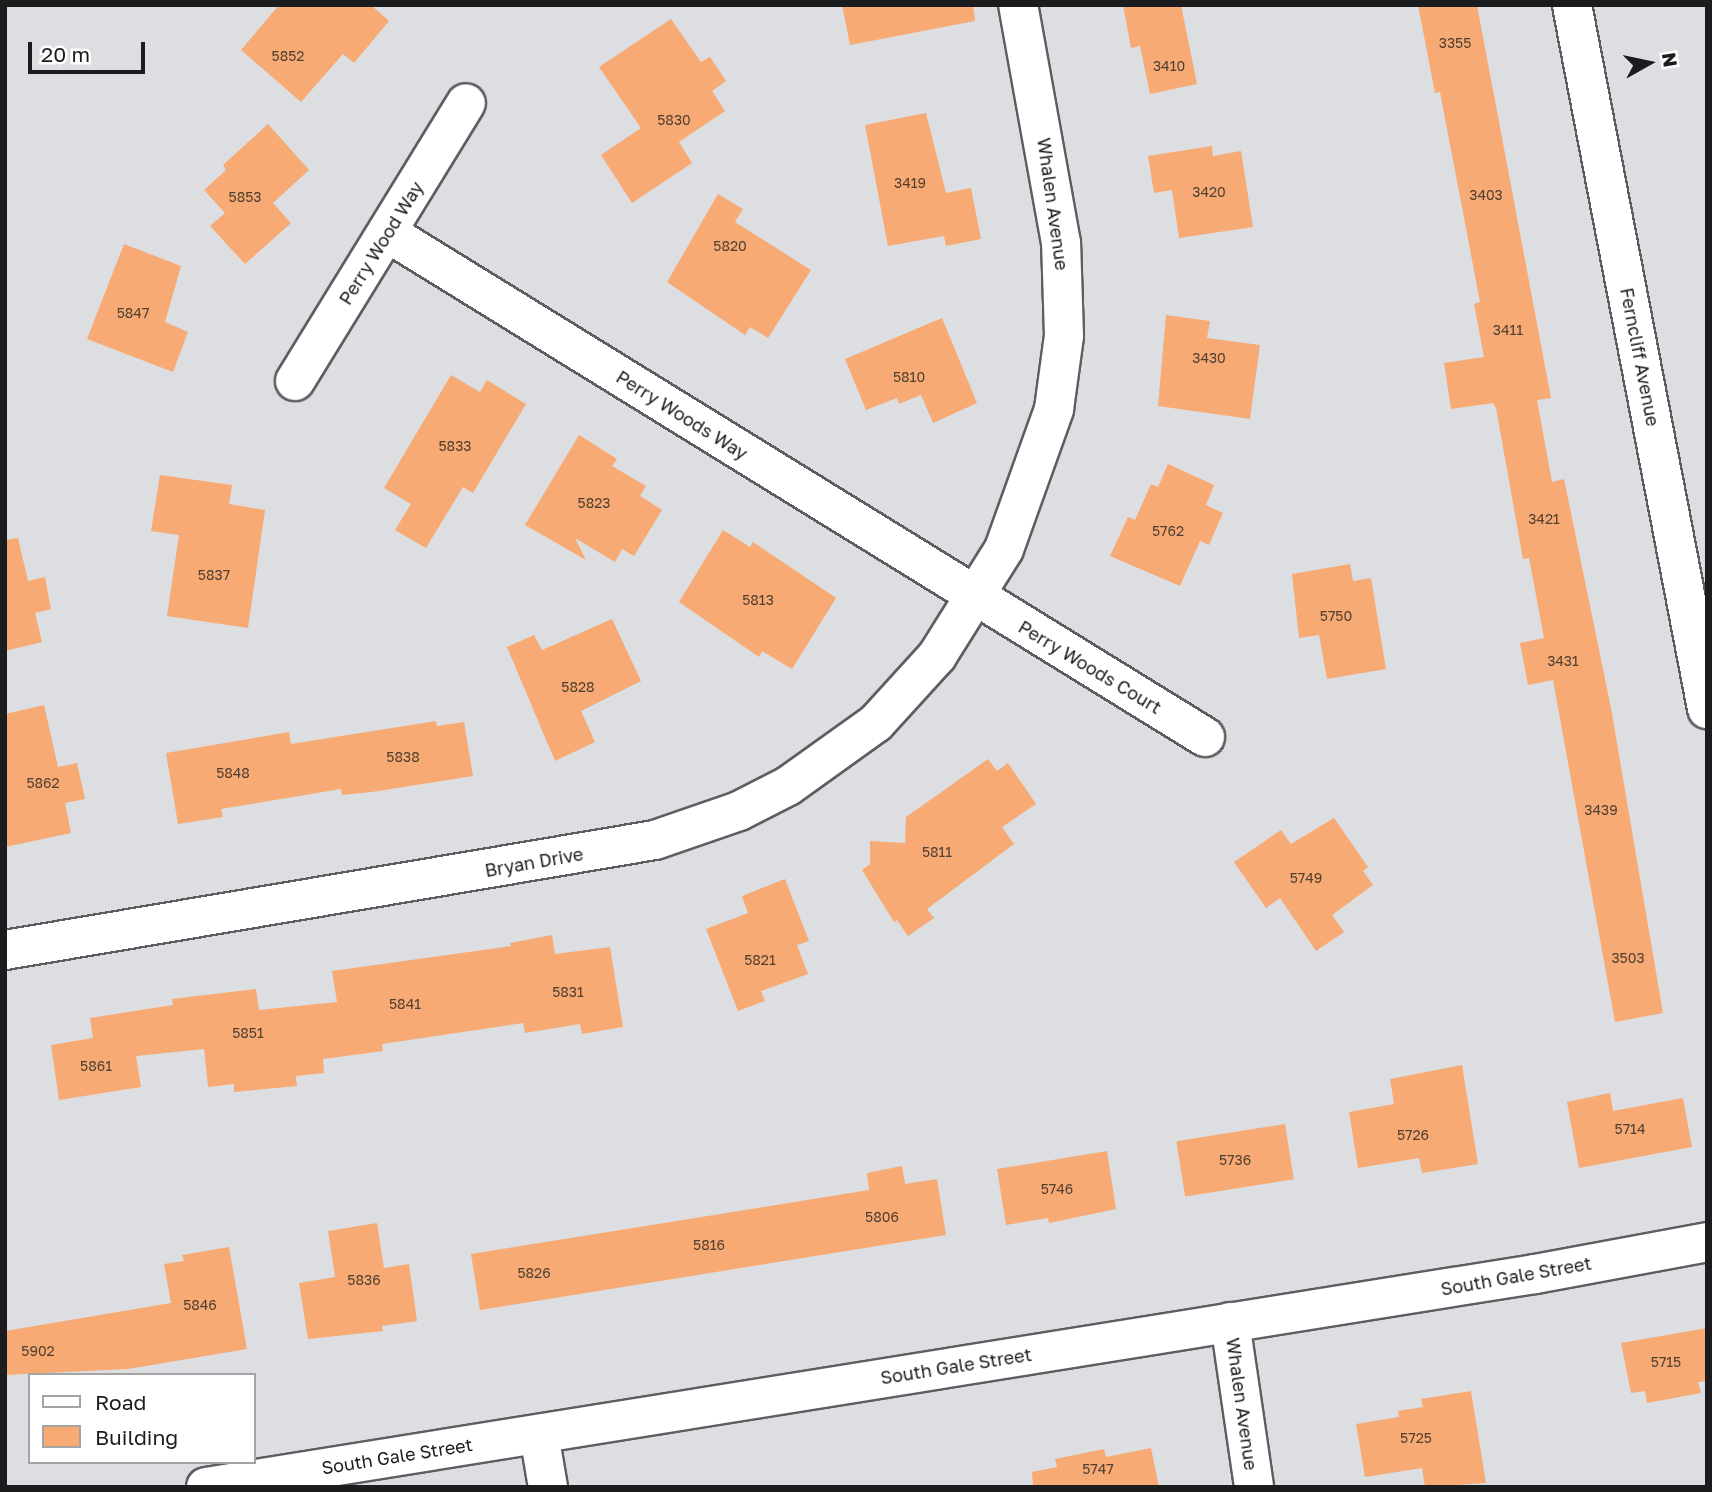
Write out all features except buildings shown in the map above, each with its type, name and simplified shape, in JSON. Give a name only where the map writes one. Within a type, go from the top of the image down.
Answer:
[{"type":"street","name":"Whalen Avenue","points":[[975,597],[1013,532],[1044,445],[1064,336],[1058,219],[1018,5]]},
{"type":"street","name":"Ferncliff Avenue","points":[[1572,5],[1707,709]]},
{"type":"street","name":"Perry Wood Way","points":[[295,381],[466,103]]},
{"type":"street","name":"Perry Woods Way","points":[[388,233],[975,597]]},
{"type":"street","name":"Perry Woods Court","points":[[975,597],[1205,737]]},
{"type":"street","name":"Bryan Drive","points":[[5,950],[621,847],[705,825],[796,781],[876,723],[937,656],[975,597]]},
{"type":"street","name":"South Gale Street","points":[[205,1487],[1535,1274],[1707,1242]]},
{"type":"street","name":"Whalen Avenue","points":[[1230,1322],[1254,1487]]},
{"type":"street","points":[[539,1434],[548,1487]]}]
